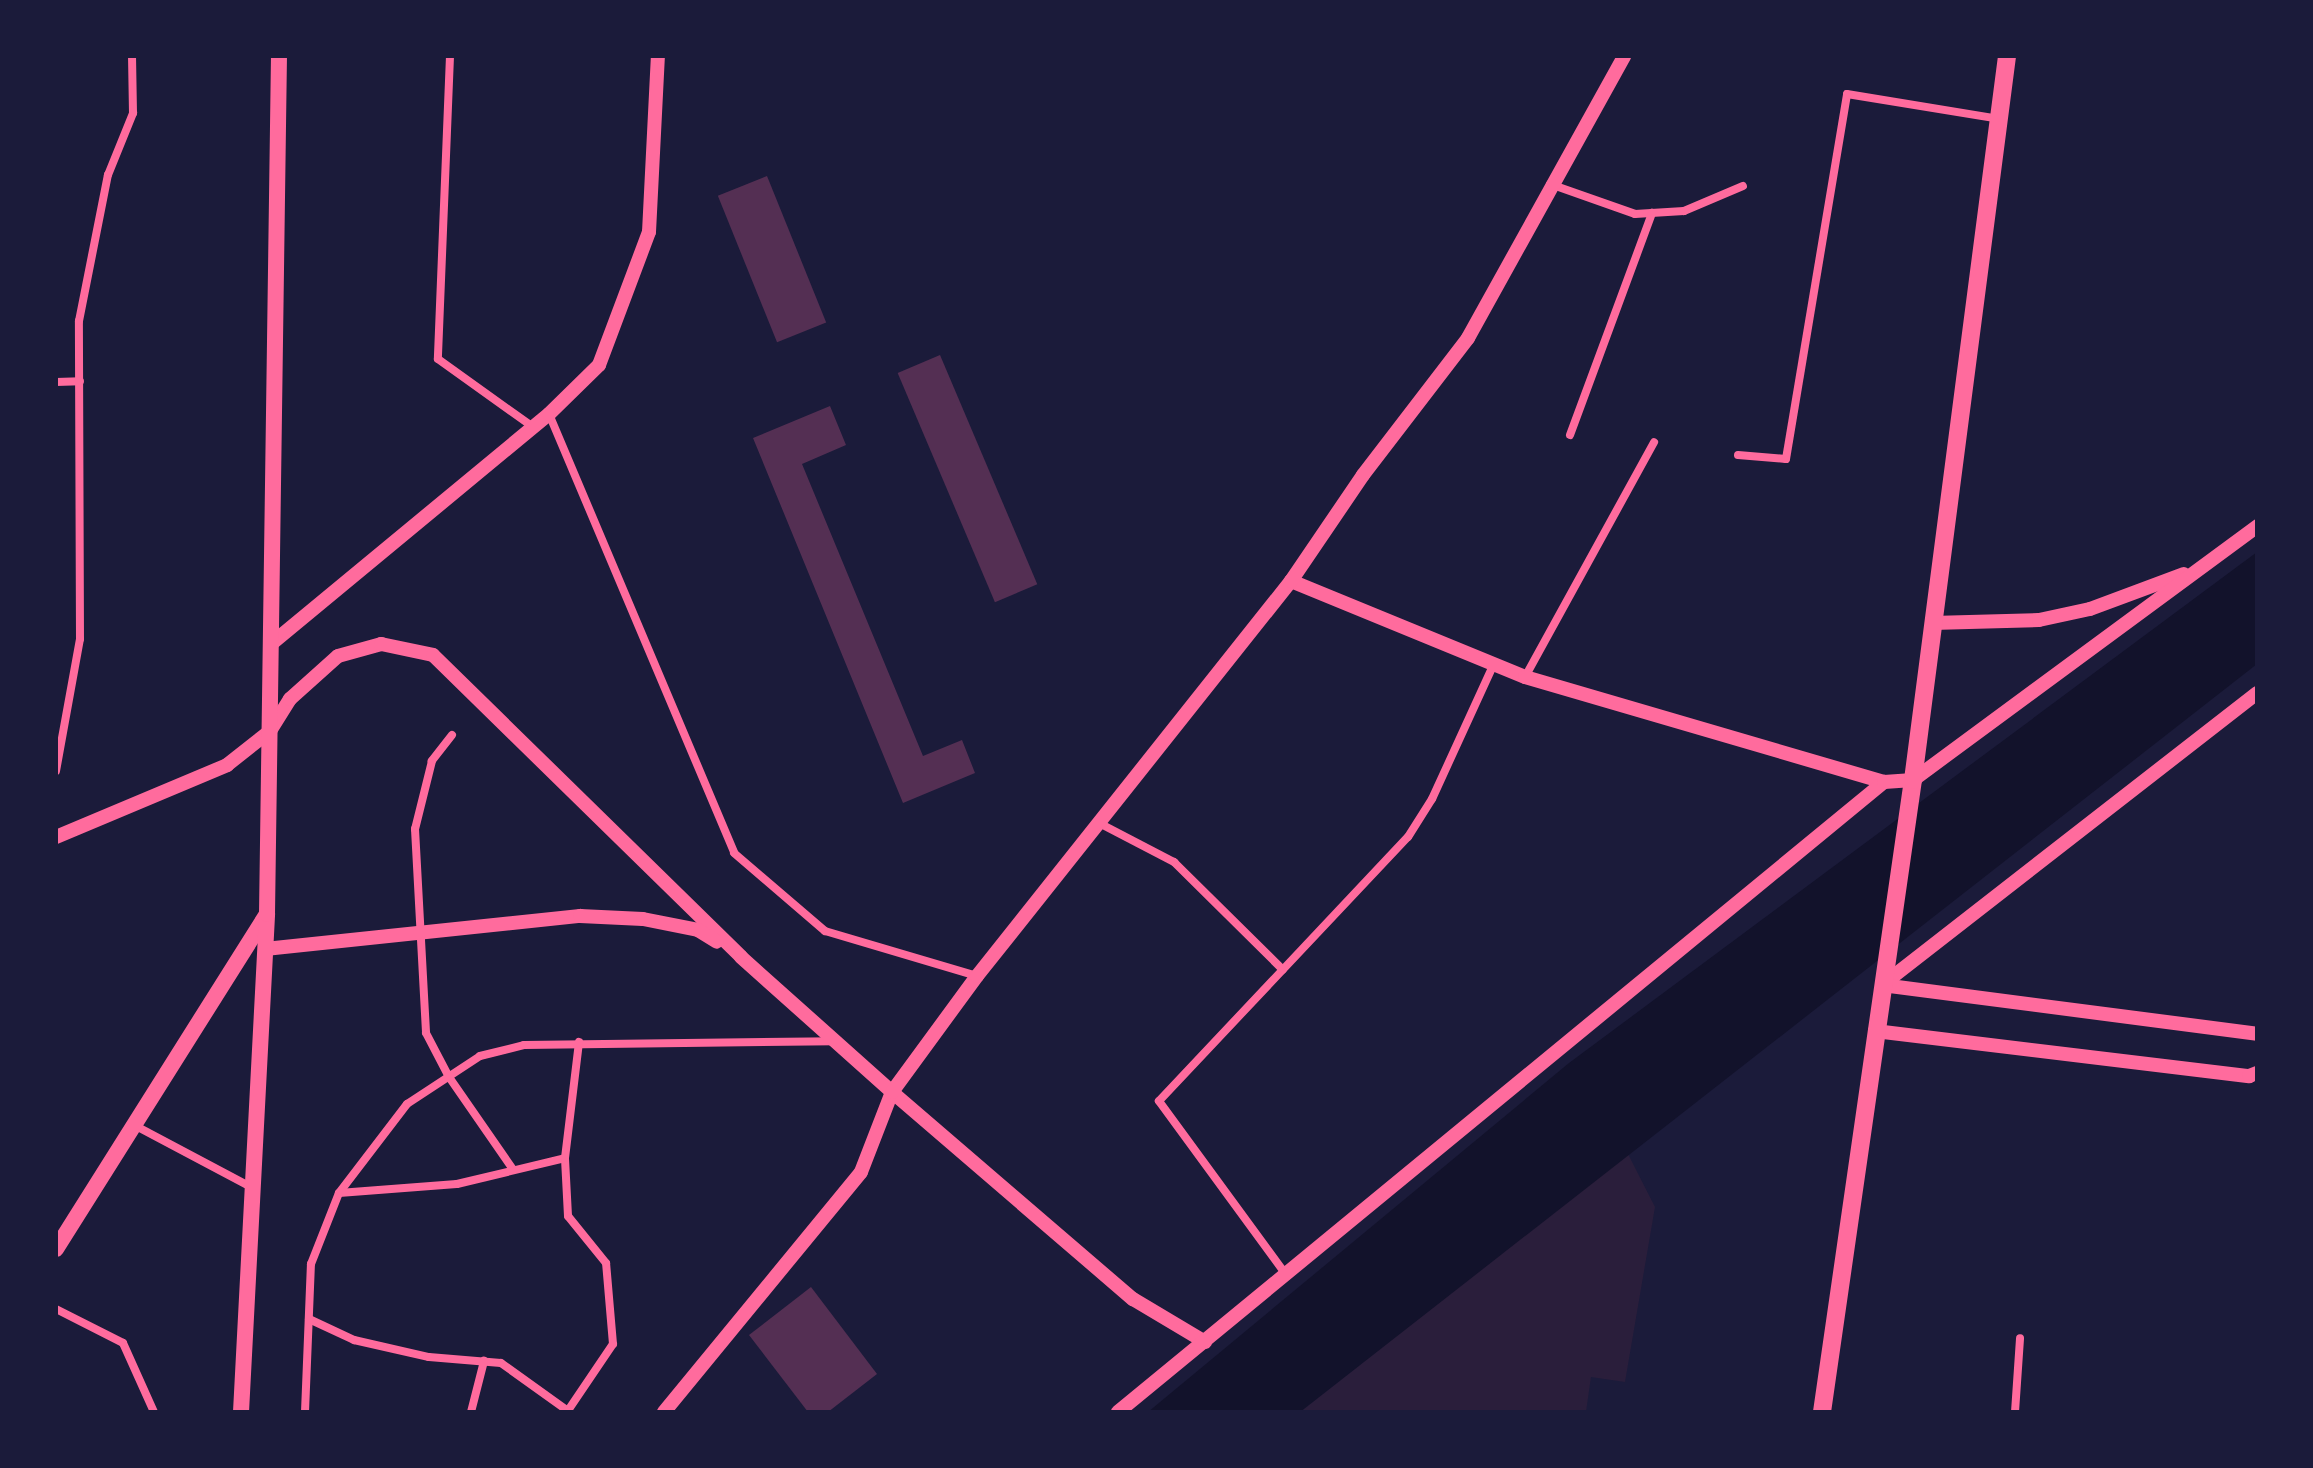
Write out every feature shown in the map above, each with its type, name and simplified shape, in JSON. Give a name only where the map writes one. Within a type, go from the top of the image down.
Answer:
[{"type":"main road","points":[[241,1412],[267,914],[279,56]]},
{"type":"main road","points":[[1822,1412],[1913,780],[2007,56]]},
{"type":"main road","points":[[56,1249],[267,914]]},
{"type":"street","points":[[56,771],[80,639],[79,321],[108,175],[133,113],[132,56]]},
{"type":"street","points":[[450,56],[438,359],[533,427]]},
{"type":"street","points":[[271,644],[549,414],[599,365],[632,289],[649,232],[658,56]]},
{"type":"street","points":[[664,1412],[861,1172],[892,1092],[977,976],[1291,581],[1363,475],[1468,338],[1550,184],[1624,56]]},
{"type":"street","points":[[1738,455],[1786,459],[1847,94],[2000,119]]},
{"type":"street","points":[[1550,184],[1635,214],[1684,211],[1743,186]]},
{"type":"street","points":[[1570,435],[1652,213]]},
{"type":"street","points":[[56,382],[80,381]]},
{"type":"street","points":[[549,414],[734,853],[825,931],[977,976]]},
{"type":"street","points":[[1525,677],[1654,442]]},
{"type":"street","points":[[1291,581],[1525,677],[1884,782],[1913,780],[2257,526]]},
{"type":"street","points":[[1932,623],[2039,620],[2090,609],[2200,568]]},
{"type":"street","points":[[56,837],[227,765],[270,731],[290,699],[338,656],[381,644],[433,655],[741,957],[892,1092],[1133,1299],[1205,1342]]},
{"type":"street","points":[[1288,1276],[1159,1101],[1408,837],[1432,799],[1493,666]]},
{"type":"street","points":[[1882,985],[2257,693]]},
{"type":"street","points":[[452,735],[432,761],[415,829],[426,1033],[449,1077],[512,1168]]},
{"type":"street","points":[[1118,1412],[1288,1276],[1884,782]]},
{"type":"street","points":[[1099,823],[1174,862],[1283,970]]},
{"type":"street","points":[[265,949],[421,937],[580,916],[643,919],[698,930],[741,957]]},
{"type":"street","points":[[1882,985],[2256,1034]]},
{"type":"street","points":[[1875,1031],[2254,1075]]},
{"type":"street","points":[[305,1412],[311,1264],[339,1193],[407,1104],[480,1056],[524,1045],[835,1041]]},
{"type":"street","points":[[309,1319],[354,1340],[429,1357],[501,1363],[568,1412],[613,1344],[606,1263],[568,1216],[565,1158],[579,1042]]},
{"type":"street","points":[[134,1125],[253,1188]]},
{"type":"street","points":[[339,1193],[457,1184],[512,1168],[565,1158]]},
{"type":"street","points":[[56,1309],[123,1343],[154,1412]]},
{"type":"street","points":[[2015,1412],[2020,1338]]},
{"type":"street","points":[[471,1412],[484,1361]]},
{"type":"shaded area","points":[[2257,552],[2257,664],[1300,1412],[1148,1412],[1569,1063]]},
{"type":"shaded area","points":[[1628,1154],[1655,1207],[1625,1382],[1591,1377],[1586,1412],[1300,1412]]},
{"type":"building","points":[[767,176],[826,322],[777,342],[718,196]]},
{"type":"building","points":[[940,355],[1037,584],[995,602],[898,373]]},
{"type":"building","points":[[830,406],[846,445],[802,464],[923,756],[962,740],[975,773],[903,803],[753,438]]},
{"type":"building","points":[[811,1287],[877,1374],[828,1412],[808,1412],[749,1335]]}]
